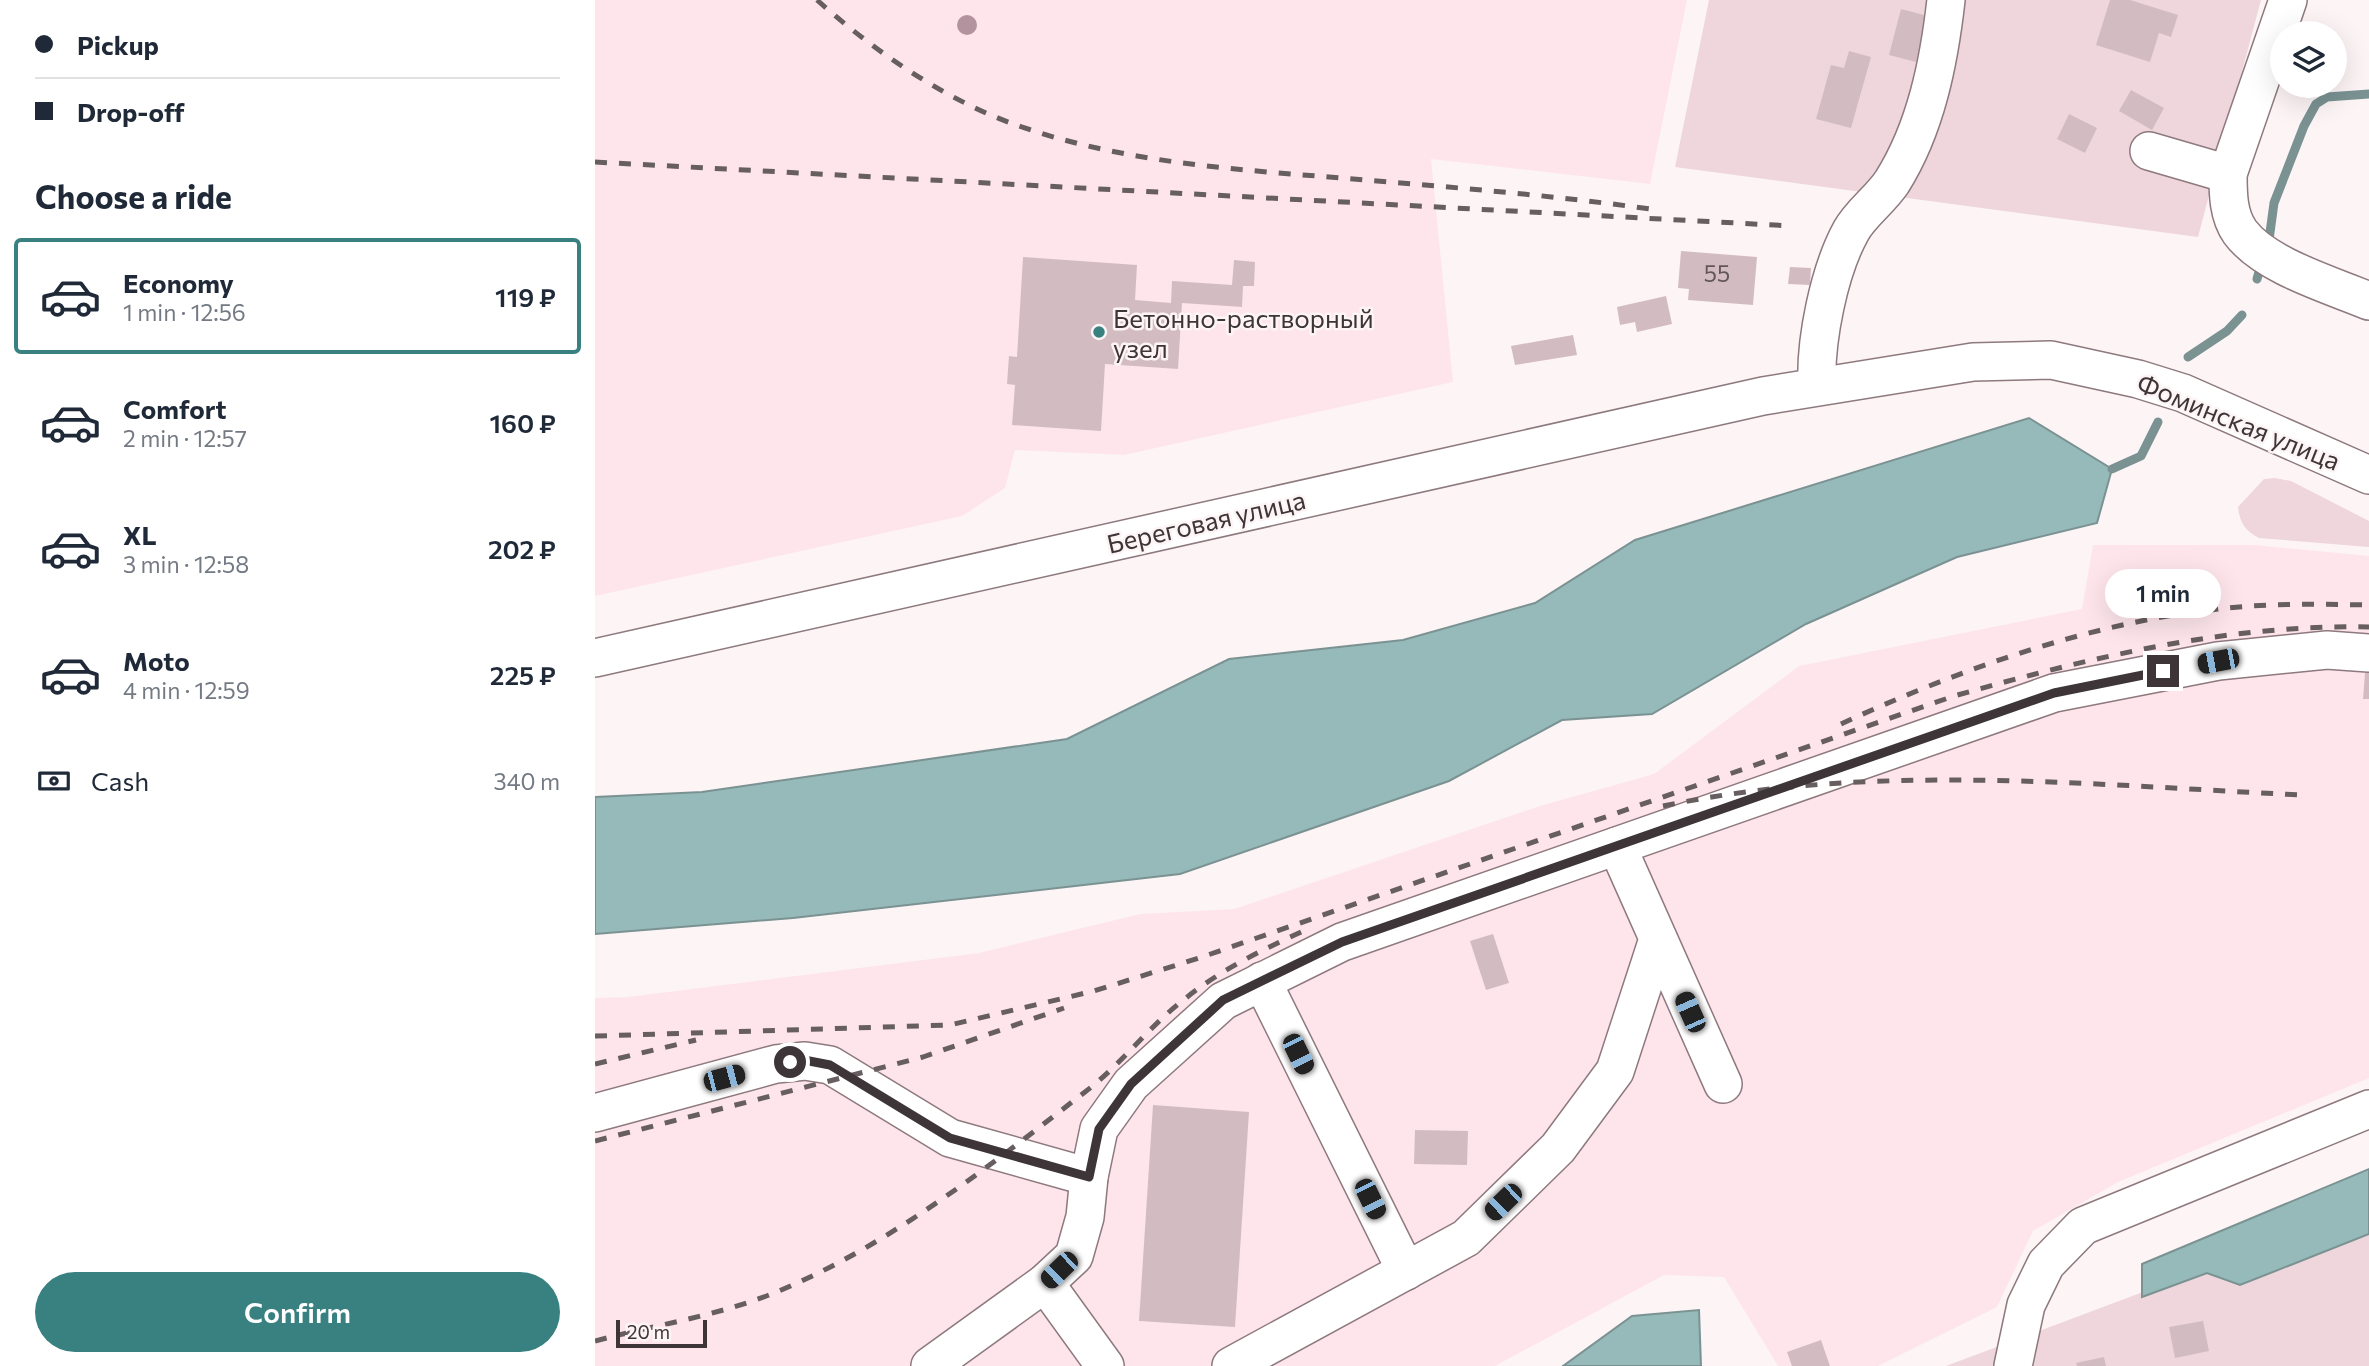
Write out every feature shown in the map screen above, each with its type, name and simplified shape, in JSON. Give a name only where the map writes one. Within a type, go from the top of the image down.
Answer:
[{"type":"street","points":[[1817,386],[1821,330],[1840,257],[1852,229],[1892,182],[1921,122],[1941,43],[1946,0]]},
{"type":"street","points":[[2281,2],[2228,174],[2228,201],[2239,231],[2257,248],[2284,265],[2369,302]]},
{"type":"street","points":[[2149,151],[2228,174]]},
{"type":"street","name":"Фоминская улица","points":[[1817,386],[1973,362],[2051,360],[2094,367],[2183,393],[2369,475]]},
{"type":"street","name":"Береговая улица","points":[[595,658],[1817,386]]},
{"type":"street","points":[[930,1366],[1045,1283],[1074,1256],[1085,1217],[1089,1177],[1099,1129],[1131,1084],[1223,1000],[1342,942],[2054,693],[2218,661],[2327,650],[2369,653]]},
{"type":"street","points":[[1616,846],[1723,1084]]},
{"type":"street","points":[[1231,1366],[1466,1238],[1558,1148],[1615,1071],[1658,939]]},
{"type":"street","points":[[1262,981],[1406,1271]]},
{"type":"street","points":[[595,1113],[776,1064],[804,1060],[830,1065],[851,1076],[950,1138],[1089,1177]]},
{"type":"street","points":[[2013,1366],[2026,1305],[2046,1264],[2083,1226],[2369,1109]]},
{"type":"street","points":[[1045,1283],[1105,1366]]},
{"type":"shaded area","points":[[595,0],[1687,0],[1650,184],[1431,159],[1453,382],[1124,455],[1015,450],[1005,488],[962,516],[595,596]]},
{"type":"shaded area","points":[[1709,0],[2261,0],[2198,237],[1675,167]]},
{"type":"shaded area","points":[[2264,479],[2291,481],[2369,521],[2369,547],[2259,538],[2250,532],[2240,518],[2238,507]]},
{"type":"shaded area","points":[[2093,545],[2255,545],[2369,556],[2369,1078],[2118,1182],[2033,1231],[1997,1307],[1878,1366],[1778,1366],[1724,1277],[1664,1275],[1495,1366],[595,1366],[595,998],[628,997],[979,953],[1140,914],[1234,909],[1540,806],[1654,774],[1799,666],[2082,609]]},
{"type":"shaded area","points":[[2369,1207],[2369,1366],[1946,1366]]},
{"type":"water","points":[[2029,418],[2112,469],[2097,523],[1957,557],[1806,624],[1652,714],[1562,720],[1449,781],[1180,874],[793,918],[595,934],[595,797],[702,792],[1067,739],[1229,659],[1403,640],[1535,603],[1635,540]]},
{"type":"water","points":[[2369,1169],[2369,1234],[2240,1285],[2207,1273],[2142,1297],[2142,1264]]},
{"type":"water","points":[[1699,1310],[1701,1366],[1563,1366],[1632,1316]]},
{"type":"building","points":[[2110,0],[2130,0],[2178,15],[2171,37],[2159,33],[2150,62],[2096,45]]},
{"type":"building","points":[[1901,9],[1928,16],[1916,62],[1889,55]]},
{"type":"building","points":[[1849,51],[1871,57],[1851,128],[1816,119],[1831,65],[1844,68]]},
{"type":"building","points":[[2131,90],[2164,108],[2152,130],[2119,111]]},
{"type":"building","points":[[2069,114],[2097,128],[2085,153],[2057,139]]},
{"type":"building","points":[[1681,251],[1757,257],[1753,305],[1688,300],[1689,289],[1678,288]]},
{"type":"building","name":"Бетонно-растворный узел","points":[[1023,257],[1137,265],[1135,300],[1171,303],[1172,281],[1232,285],[1234,260],[1255,262],[1254,286],[1243,286],[1242,307],[1182,303],[1178,369],[1105,364],[1101,431],[1012,425],[1015,385],[1007,384],[1009,356],[1017,357]]},
{"type":"building","points":[[1790,267],[1811,268],[1810,285],[1788,284]]},
{"type":"building","points":[[1666,296],[1672,324],[1637,332],[1635,322],[1620,325],[1617,307]]},
{"type":"building","points":[[1573,335],[1577,355],[1515,365],[1511,346]]},
{"type":"building","points":[[2365,673],[2369,673],[2369,699],[2363,699]]},
{"type":"building","points":[[1493,934],[1509,983],[1486,990],[1470,941]]},
{"type":"building","points":[[1153,1105],[1249,1112],[1235,1327],[1139,1321]]},
{"type":"building","points":[[1415,1130],[1468,1131],[1467,1165],[1414,1164]]},
{"type":"building","points":[[2203,1321],[2209,1351],[2175,1358],[2169,1327]]},
{"type":"building","points":[[1821,1340],[1830,1366],[1792,1366],[1787,1352]]},
{"type":"building","points":[[2104,1357],[2106,1366],[2077,1366],[2076,1363]]},
{"type":"waterway","points":[[2269,240],[2274,203],[2304,126],[2316,104],[2327,97],[2369,94]]},
{"type":"waterway","points":[[2257,279],[2262,261]]},
{"type":"waterway","points":[[2188,357],[2227,331],[2242,315]]},
{"type":"waterway","points":[[2112,469],[2141,456],[2158,422]]},
{"type":"railway","points":[[817,0],[863,38],[940,90],[994,116],[1059,139],[1135,156],[1213,167],[1489,191],[1650,209]]},
{"type":"railway","points":[[595,162],[1792,226]]},
{"type":"railway","points":[[1841,724],[1975,669],[2116,626],[2250,606],[2369,605]]},
{"type":"railway","points":[[595,1036],[950,1025],[1094,991],[1202,957],[1954,696],[2107,657],[2211,637],[2263,631],[2369,627]]},
{"type":"railway","points":[[1663,806],[1742,792],[1822,784],[1902,781],[2062,782],[2302,795]]},
{"type":"railway","points":[[595,1341],[708,1314],[774,1293],[816,1274],[897,1229],[974,1176],[1098,1081],[1173,1009],[1200,987],[1246,959],[1310,928]]},
{"type":"railway","points":[[595,1141],[923,1057],[1064,1008]]},
{"type":"railway","points":[[595,1064],[696,1040]]},
{"type":"place","name":"Бетонно-растворный узел","points":[[1099,332]]},
{"type":"route","points":[[790,1062],[804,1060],[830,1065],[950,1138],[1089,1177],[1099,1129],[1131,1084],[1223,1000],[1342,942],[2054,693],[2163,671]]}]
